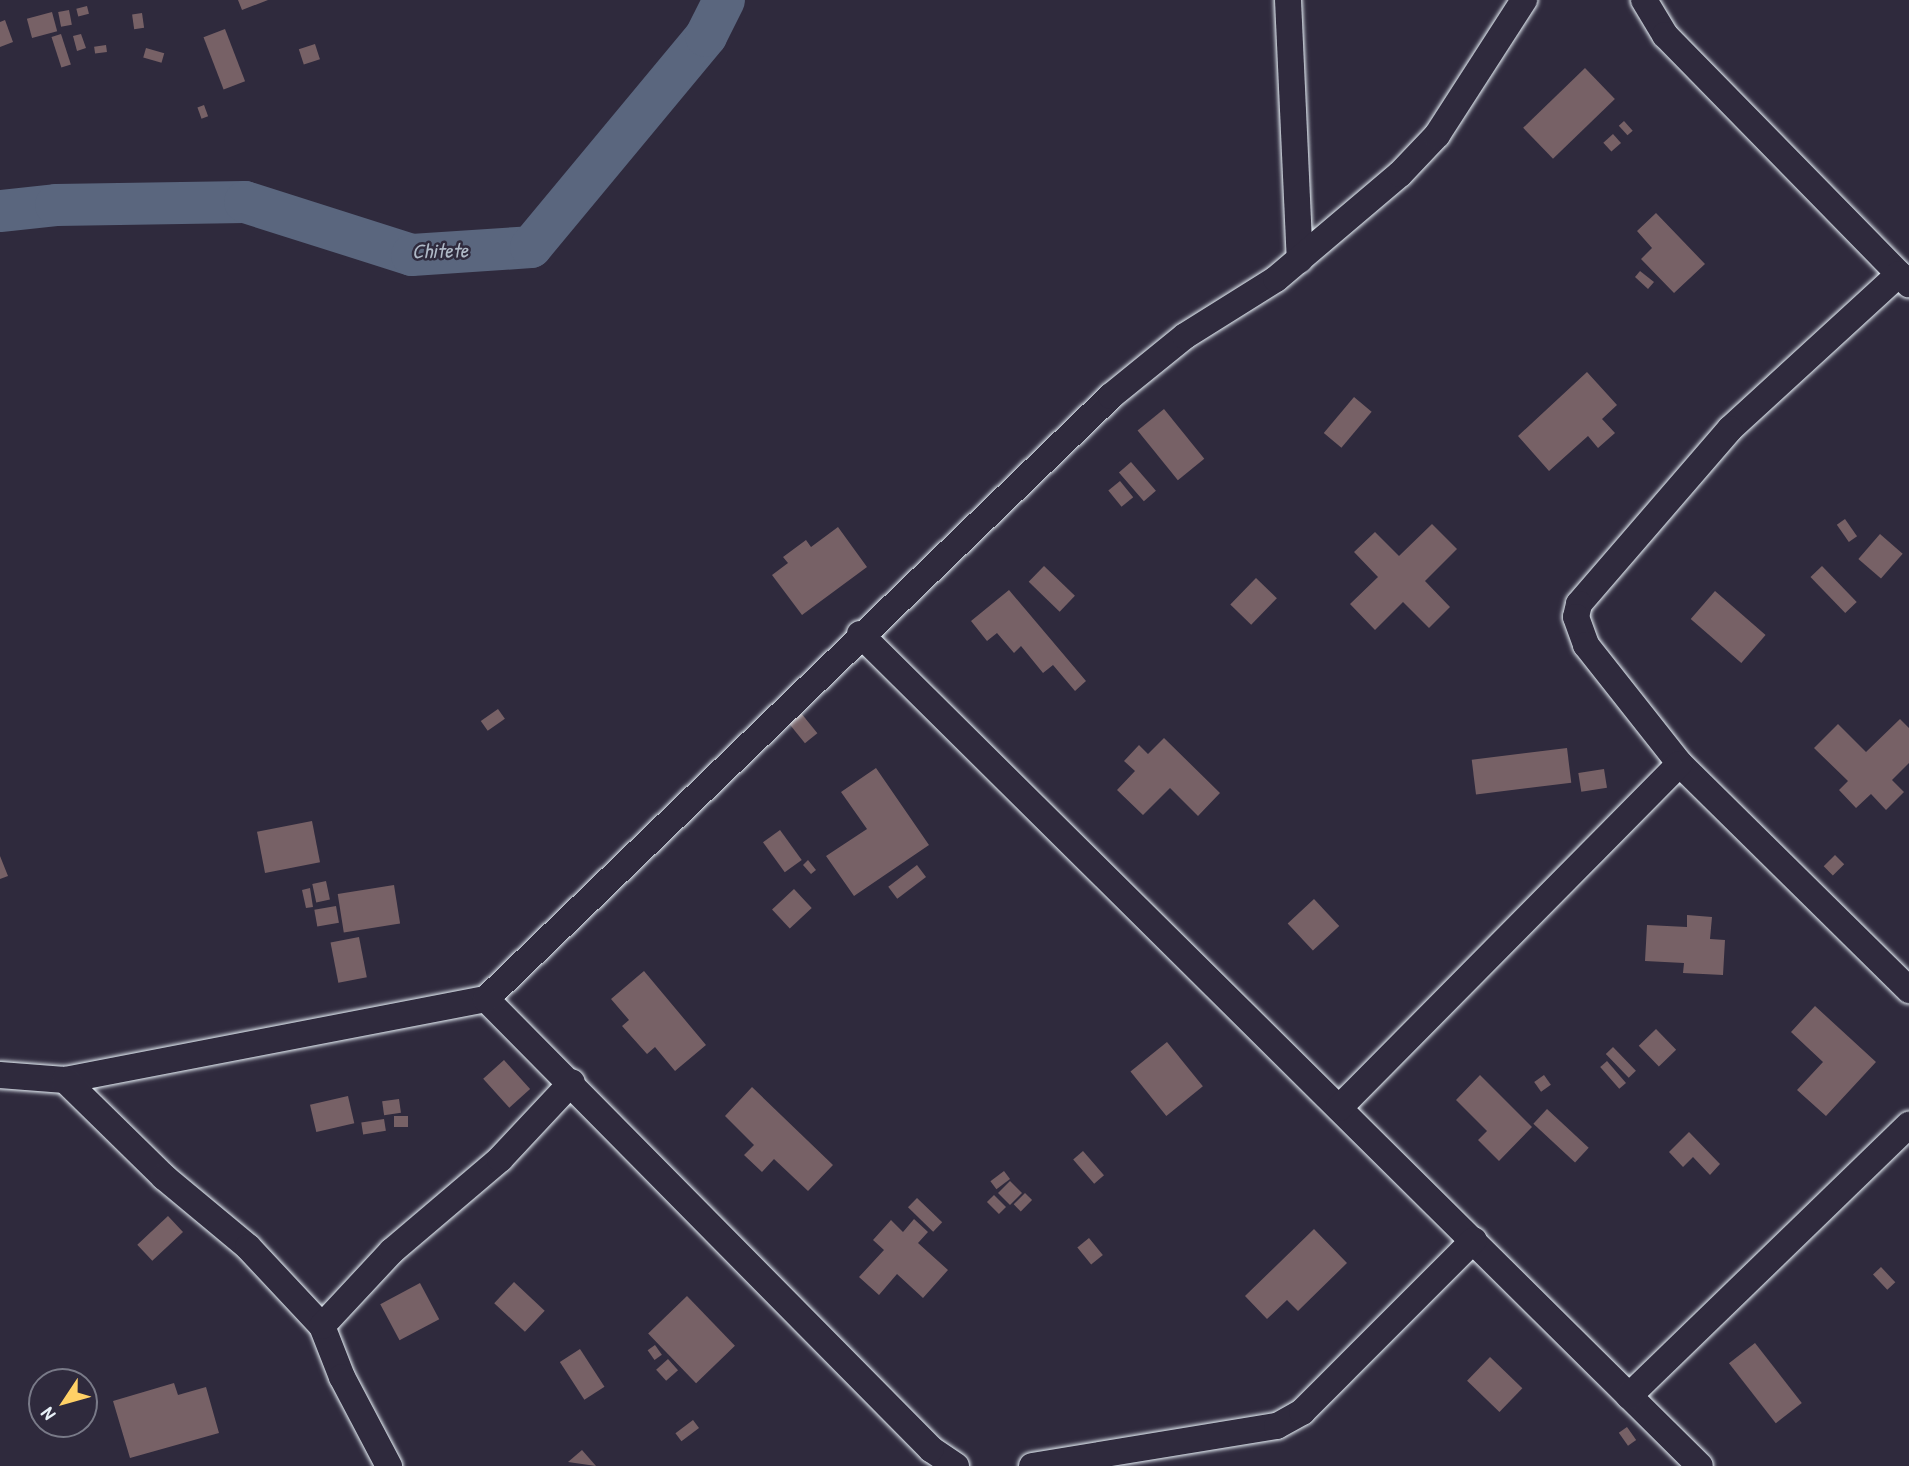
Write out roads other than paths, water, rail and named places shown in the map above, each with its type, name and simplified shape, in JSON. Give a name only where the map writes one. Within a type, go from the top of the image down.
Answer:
[{"type":"street","points":[[1288,0],[1300,260]]},
{"type":"street","points":[[0,1075],[65,1080],[486,999],[518,973],[860,634],[1111,396],[1185,335],[1300,260],[1400,174],[1437,135],[1524,0]]},
{"type":"street","points":[[1644,0],[1665,35],[1904,279],[1730,429],[1579,604],[1576,617],[1586,645],[1680,764],[1909,990]]},
{"type":"street","points":[[860,634],[1700,1466]]},
{"type":"street","points":[[1339,1108],[1680,764]]},
{"type":"street","points":[[486,999],[572,1082],[931,1449],[956,1466]]},
{"type":"street","points":[[65,1080],[164,1177],[248,1247],[322,1326],[342,1377],[389,1466]]},
{"type":"street","points":[[322,1326],[392,1251],[500,1159],[572,1082]]},
{"type":"street","points":[[1629,1396],[1773,1252],[1909,1125]]},
{"type":"street","points":[[1032,1466],[1277,1426],[1302,1412],[1474,1240]]},
{"type":"waterway","name":"Chitete","points":[[0,211],[56,205],[245,202],[412,255],[531,247],[706,36],[724,0]]}]
